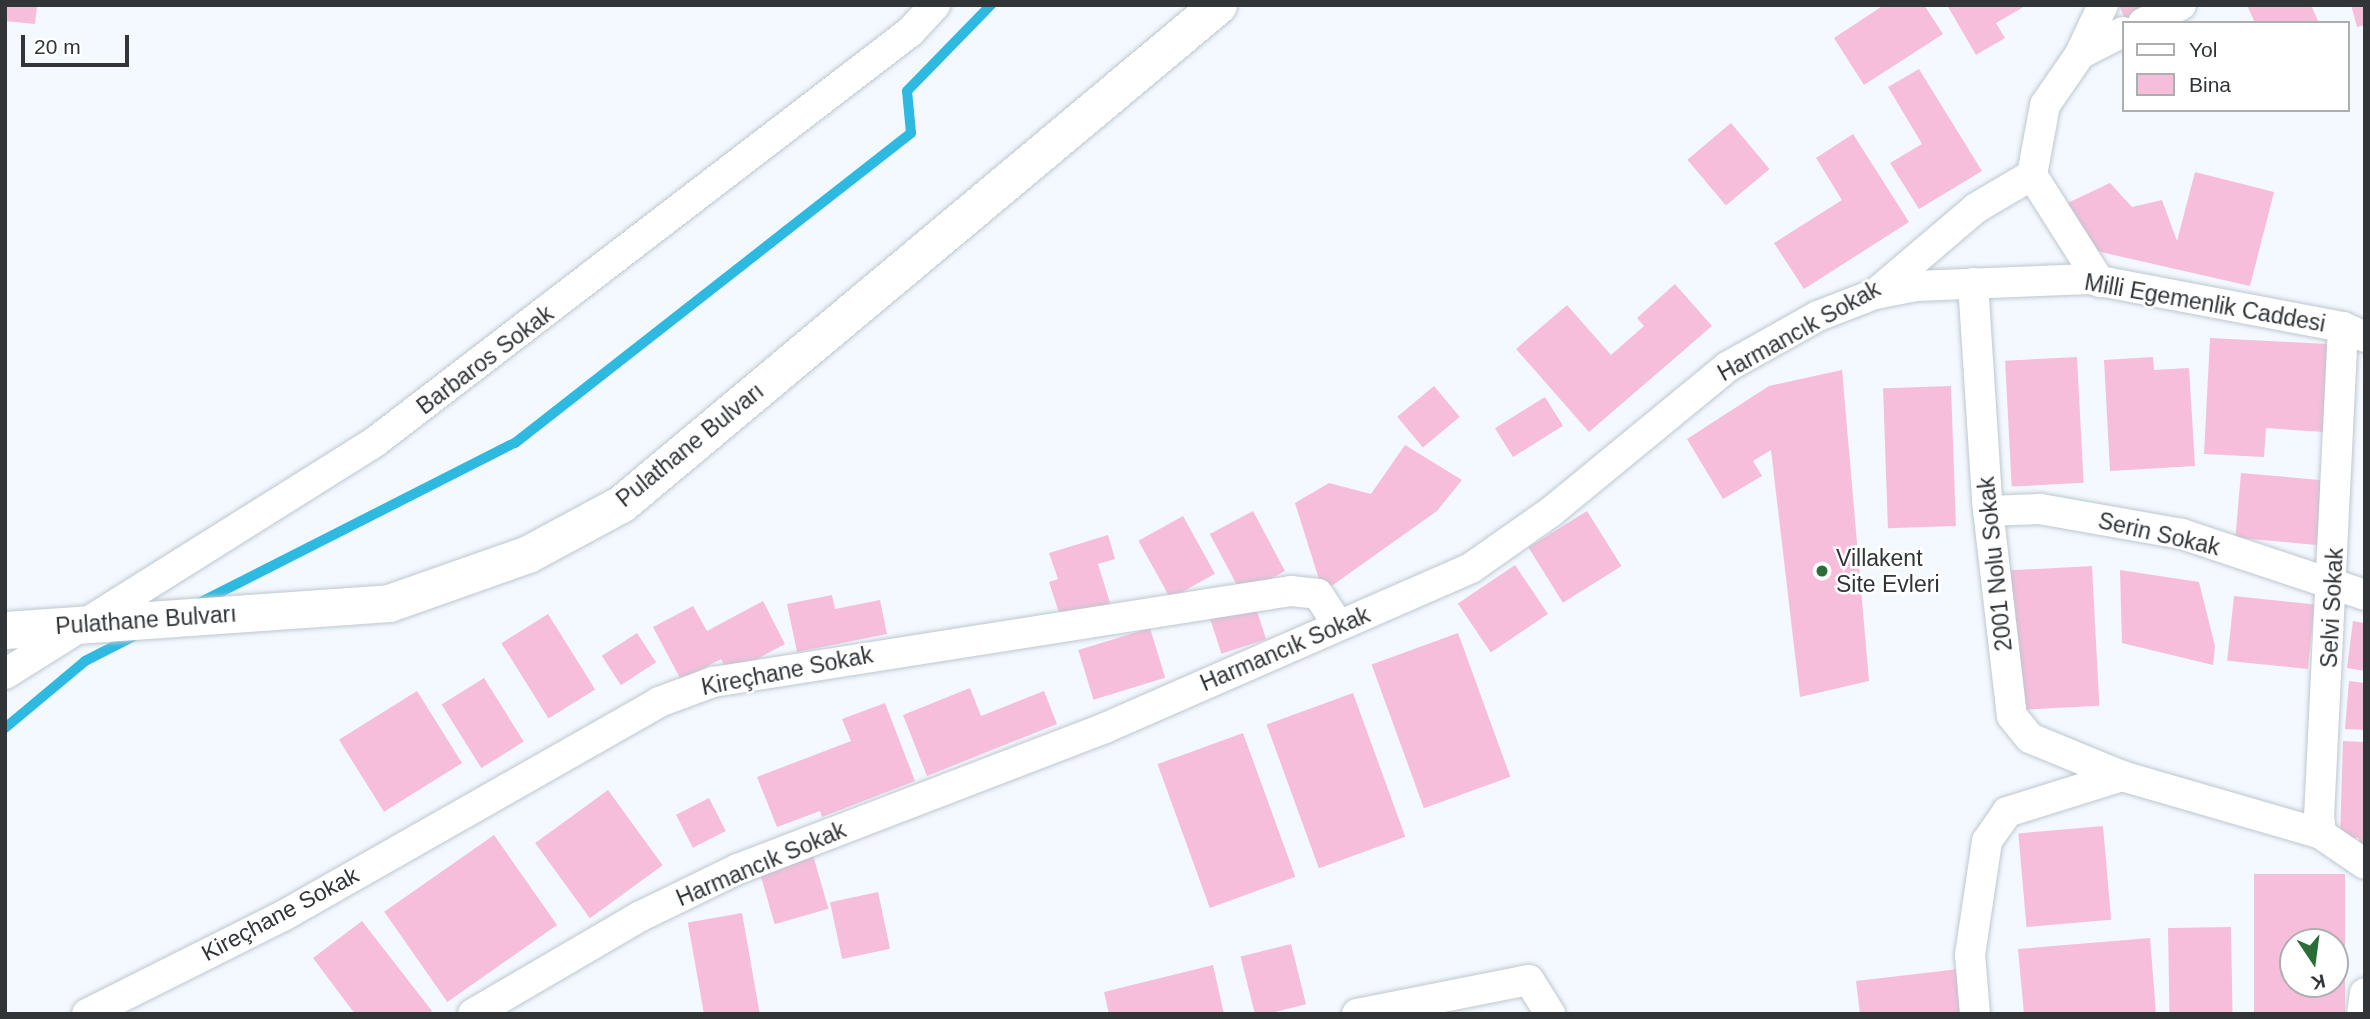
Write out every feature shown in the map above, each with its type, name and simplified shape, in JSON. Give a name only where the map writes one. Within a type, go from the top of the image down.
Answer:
[{"type":"street","name":"Barbaros Sokak","points":[[5,674],[376,441],[899,40],[935,5]]},
{"type":"street","name":"Pulathane Bulvarı","points":[[5,630],[389,603],[528,554],[621,504],[1218,5]]},
{"type":"street","points":[[2101,282],[2032,175],[2045,106],[2080,54],[2103,5]]},
{"type":"street","points":[[2147,21],[2181,5]]},
{"type":"street","points":[[2080,54],[2122,33]]},
{"type":"street","name":"Harmancık Sokak","points":[[472,1014],[641,916],[738,869],[1105,728],[1471,568],[1552,511],[1727,367],[1818,316],[1875,294],[1976,208],[2032,175]]},
{"type":"street","name":"Milli Egemenlik Caddesi","points":[[1875,294],[1973,284],[2101,282],[2354,332]]},
{"type":"street","name":"2001 Nolu Sokak","points":[[1973,284],[1988,511],[2012,716],[2030,738],[2122,776],[2321,834]]},
{"type":"street","name":"Selvi Sokak","points":[[2321,834],[2334,584],[2354,332]]},
{"type":"street","name":"Serin Sokak","points":[[1988,511],[2040,509],[2182,534],[2365,595]]},
{"type":"street","name":"Kireçhane Sokak","points":[[86,1014],[283,916],[659,702],[713,682],[1291,591],[1318,594],[1338,625]]},
{"type":"street","points":[[1975,1014],[1970,955],[1987,841],[2007,812],[2122,776]]},
{"type":"street","points":[[2321,834],[2365,864]]},
{"type":"street","points":[[1357,1014],[1529,981],[1550,1014]]},
{"type":"street","points":[[2362,1014],[2365,993]]},
{"type":"building","points":[[5,5],[37,5],[35,24],[5,21]]},
{"type":"building","points":[[1884,5],[1924,5],[1943,34],[1864,85],[1834,38]]},
{"type":"building","points":[[1947,5],[2027,5],[1996,23],[2005,38],[1976,55]]},
{"type":"building","points":[[2119,5],[2169,5],[2132,21],[2126,21]]},
{"type":"building","points":[[2247,5],[2311,5],[2318,21],[2254,21]]},
{"type":"building","points":[[2351,5],[2365,5],[2365,25],[2357,27]]},
{"type":"building","points":[[1919,69],[1982,171],[1919,209],[1890,163],[1922,144],[1888,87]]},
{"type":"building","points":[[1731,123],[1770,169],[1726,206],[1687,160]]},
{"type":"building","points":[[1853,134],[1909,222],[1804,289],[1774,243],[1842,200],[1816,158]]},
{"type":"building","points":[[2195,172],[2274,192],[2250,286],[2083,248],[2059,207],[2110,183],[2132,207],[2162,200],[2177,241]]},
{"type":"building","points":[[1675,284],[1712,326],[1589,432],[1516,349],[1567,305],[1611,355],[1644,326],[1637,318]]},
{"type":"building","points":[[2210,338],[2328,344],[2324,432],[2266,428],[2264,457],[2204,454]]},
{"type":"building","points":[[2077,357],[2084,483],[2012,487],[2005,361]]},
{"type":"building","points":[[2153,357],[2154,370],[2189,368],[2195,466],[2110,471],[2104,360]]},
{"type":"building","name":"Villakent Site Evleri","points":[[1842,370],[1869,681],[1800,697],[1771,450],[1753,461],[1762,476],[1723,499],[1687,439],[1769,386]]},
{"type":"building","points":[[1434,386],[1460,417],[1423,447],[1397,417]]},
{"type":"building","points":[[1951,386],[1956,526],[1888,528],[1883,388]]},
{"type":"building","points":[[1545,397],[1563,426],[1513,457],[1495,428]]},
{"type":"building","points":[[1405,445],[1462,480],[1437,511],[1323,592],[1295,503],[1329,483],[1371,494]]},
{"type":"building","points":[[2241,473],[2323,480],[2317,545],[2235,538]]},
{"type":"building","points":[[1253,511],[1285,571],[1242,594],[1210,534]]},
{"type":"building","points":[[1587,511],[1621,566],[1563,603],[1528,548]]},
{"type":"building","points":[[1183,516],[1215,574],[1170,598],[1138,541]]},
{"type":"building","points":[[1108,535],[1115,559],[1098,564],[1111,606],[1062,622],[1049,582],[1058,579],[1049,553]]},
{"type":"building","points":[[1515,565],[1548,614],[1491,652],[1458,604]]},
{"type":"building","points":[[2092,566],[2099,706],[2017,710],[2010,570]]},
{"type":"building","points":[[2120,570],[2199,582],[2215,646],[2213,665],[2122,643]]},
{"type":"building","points":[[832,595],[835,609],[880,600],[887,634],[797,652],[787,604]]},
{"type":"building","points":[[2234,596],[2315,604],[2308,669],[2227,661]]},
{"type":"building","points":[[763,601],[785,644],[729,674],[721,659],[681,680],[653,627],[693,606],[707,631]]},
{"type":"building","points":[[1255,605],[1266,639],[1221,654],[1210,620]]},
{"type":"building","points":[[548,614],[595,689],[549,719],[501,643]]},
{"type":"building","points":[[2353,621],[2365,623],[2365,671],[2347,668]]},
{"type":"building","points":[[1150,628],[1165,678],[1093,700],[1078,650]]},
{"type":"building","points":[[637,633],[656,662],[621,685],[602,656]]},
{"type":"building","points":[[1458,633],[1510,777],[1424,808],[1372,664]]},
{"type":"building","points":[[484,678],[524,742],[481,768],[442,704]]},
{"type":"building","points":[[2349,681],[2365,683],[2365,730],[2345,729]]},
{"type":"building","points":[[970,688],[981,716],[1044,691],[1057,724],[927,776],[903,715]]},
{"type":"building","points":[[417,691],[462,763],[384,812],[339,740]]},
{"type":"building","points":[[1353,693],[1405,837],[1319,868],[1267,724]]},
{"type":"building","points":[[885,703],[915,781],[822,817],[820,811],[777,827],[757,777],[851,741],[842,719]]},
{"type":"building","points":[[1243,733],[1295,877],[1210,908],[1157,764]]},
{"type":"building","points":[[2343,741],[2365,742],[2365,847],[2359,847],[2359,838],[2340,837]]},
{"type":"building","points":[[608,790],[663,865],[590,918],[535,843]]},
{"type":"building","points":[[709,798],[726,831],[693,848],[676,815]]},
{"type":"building","points":[[2103,826],[2111,920],[2027,927],[2018,833]]},
{"type":"building","points":[[494,835],[557,925],[447,1002],[384,912]]},
{"type":"building","points":[[813,855],[828,909],[775,924],[759,870]]},
{"type":"building","points":[[2254,874],[2345,874],[2345,928],[2279,928],[2279,998],[2345,998],[2345,1014],[2254,1014]]},
{"type":"building","points":[[878,892],[890,949],[842,959],[830,902]]},
{"type":"building","points":[[742,913],[760,1014],[704,1014],[688,923]]},
{"type":"building","points":[[362,921],[432,1011],[428,1014],[355,1014],[313,958]]},
{"type":"building","points":[[2231,927],[2233,1014],[2170,1014],[2168,928]]},
{"type":"building","points":[[2150,938],[2156,1014],[2024,1014],[2018,949]]},
{"type":"building","points":[[1291,944],[1306,1004],[1267,1014],[1255,1014],[1241,957]]},
{"type":"building","points":[[1213,965],[1224,1014],[1109,1014],[1104,992]]},
{"type":"building","points":[[1959,969],[1964,1014],[1860,1014],[1856,981]]},
{"type":"waterway","points":[[199,603],[515,443],[911,133],[907,91],[991,5]]},
{"type":"waterway","points":[[5,728],[85,661],[138,634]]},
{"type":"place","name":"Villakent Site Evleri","points":[[1822,571]]}]
